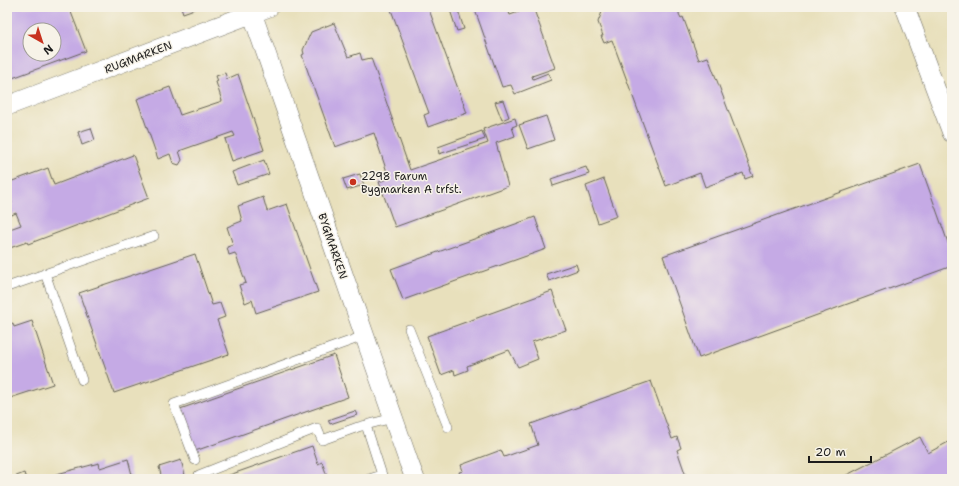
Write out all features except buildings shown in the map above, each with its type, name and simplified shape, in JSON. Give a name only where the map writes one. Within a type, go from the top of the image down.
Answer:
[{"type":"street","points":[[905,7],[952,133]]},
{"type":"street","name":"RUGMARKEN","points":[[7,106],[260,10]]},
{"type":"street","name":"BYGMARKEN","points":[[260,10],[364,336],[414,479]]},
{"type":"lane","points":[[7,287],[154,236]]},
{"type":"lane","points":[[45,273],[82,380]]},
{"type":"lane","points":[[409,329],[448,427]]},
{"type":"lane","points":[[194,460],[174,404],[364,336]]},
{"type":"lane","points":[[200,479],[199,475],[317,428],[322,440],[366,425],[393,418]]},
{"type":"lane","points":[[366,425],[382,475],[369,479]]},
{"type":"place","name":"2298 Farum Bygmarken A trfst.","points":[[353,182]]}]
